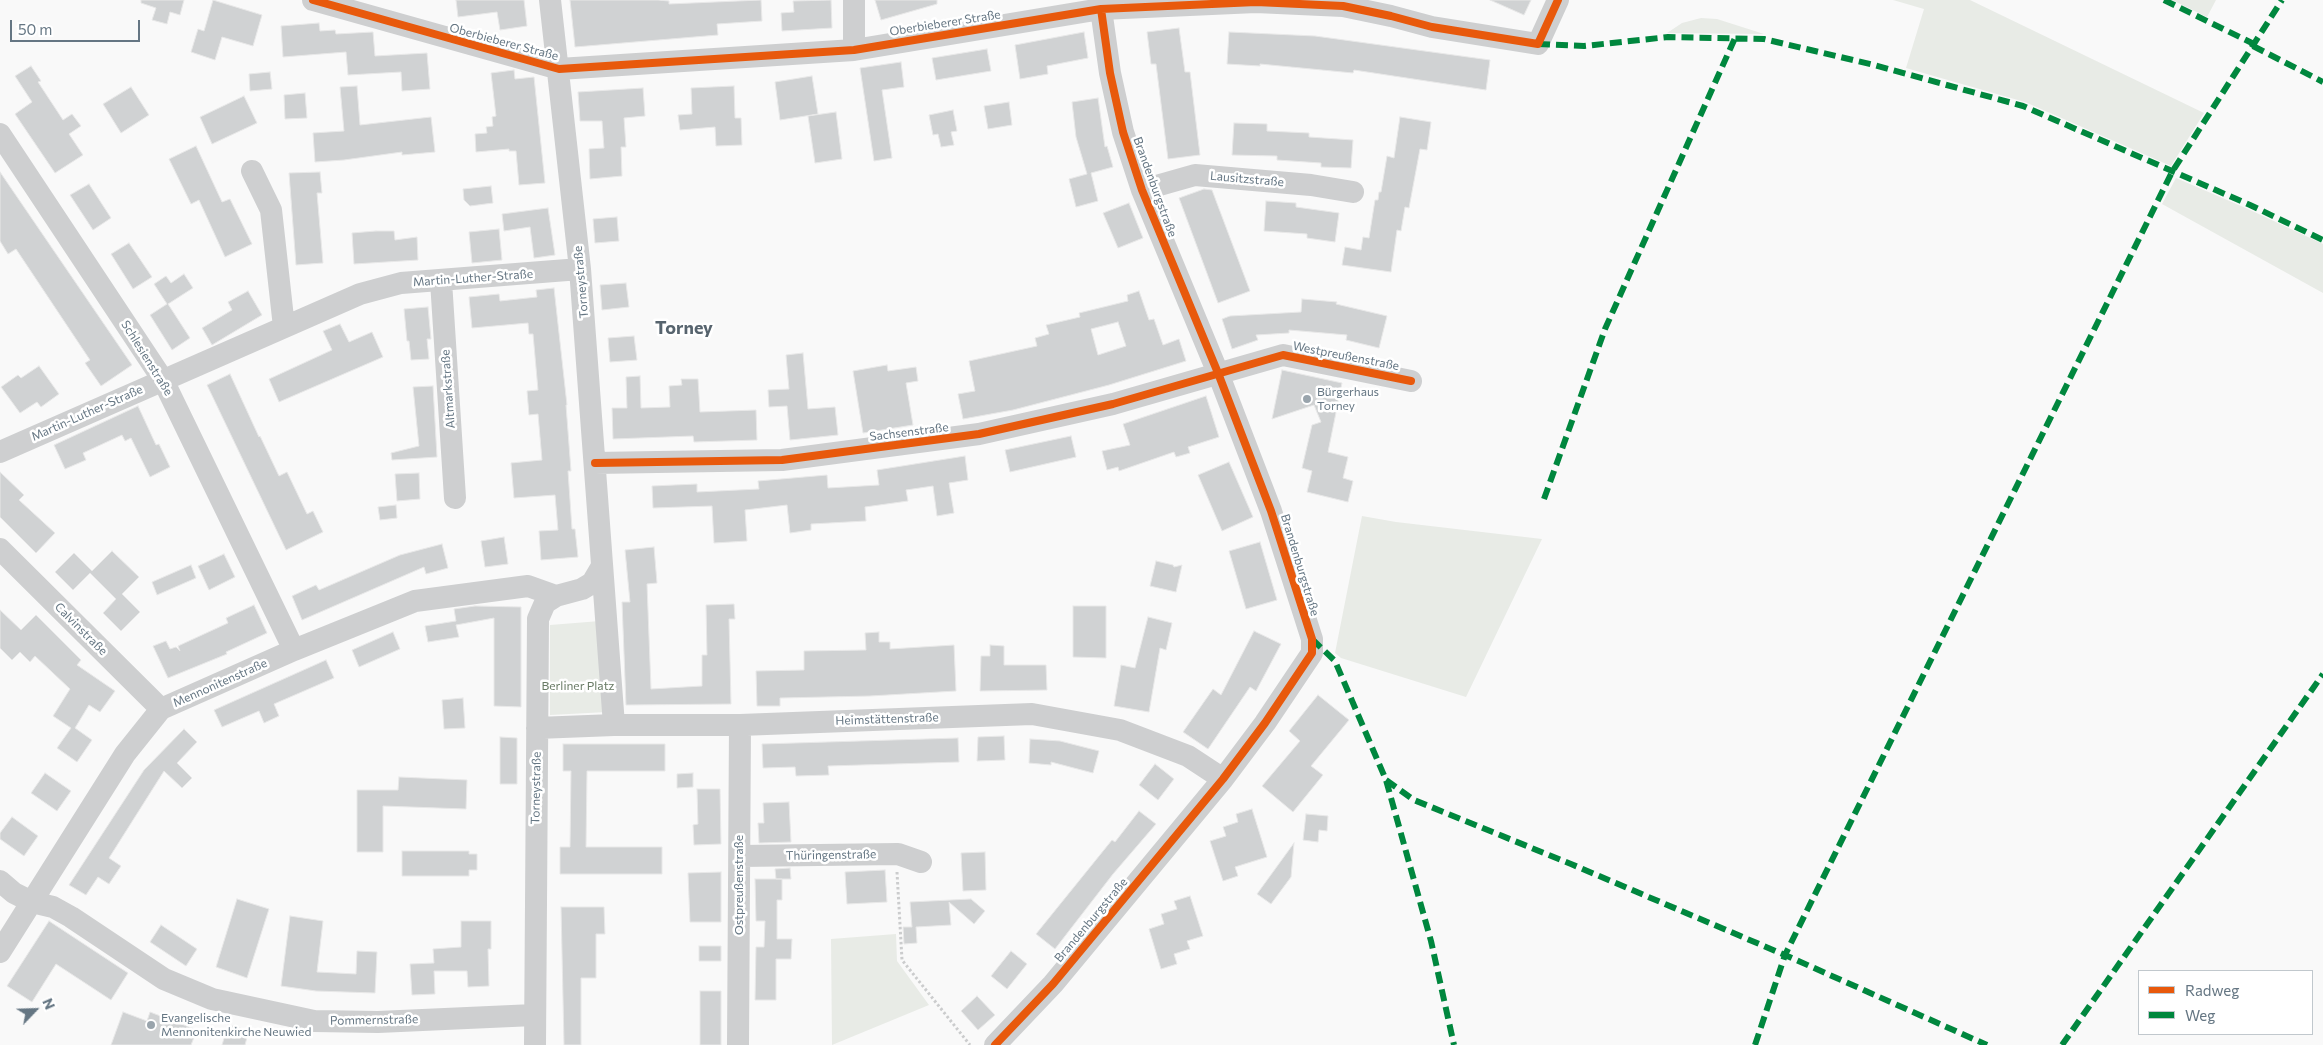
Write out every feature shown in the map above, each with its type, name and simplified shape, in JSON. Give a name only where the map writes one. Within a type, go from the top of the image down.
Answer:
[{"type":"street","name":"Oberbieberer Straße","points":[[313,0],[558,69],[854,50],[1101,9],[1256,2],[1343,6],[1392,16],[1432,27],[1538,44],[1558,0]]},
{"type":"street","name":"Torneystraße","points":[[550,0],[580,269],[614,725]]},
{"type":"street","points":[[854,0],[854,50]]},
{"type":"street","name":"Brandenburgstraße","points":[[995,1045],[1058,977],[1223,779],[1312,653],[1312,639],[1272,511],[1218,372],[1142,190],[1123,132],[1110,73],[1101,9]]},
{"type":"street","name":"Schlesienstraße","points":[[0,134],[163,380],[294,650]]},
{"type":"street","points":[[252,171],[271,210],[284,327]]},
{"type":"street","name":"Lausitzstraße","points":[[1142,190],[1195,175],[1311,185],[1353,192]]},
{"type":"street","name":"Martin-Luther-Straße","points":[[0,452],[360,294],[401,284],[580,269]]},
{"type":"street","name":"Altmarkstraße","points":[[441,281],[455,498]]},
{"type":"street","name":"Westpreußenstraße","points":[[1218,372],[1283,355],[1411,381]]},
{"type":"street","name":"Sachsenstraße","points":[[595,463],[782,460],[978,434],[1113,404],[1218,372]]},
{"type":"street","name":"Calvinstraße","points":[[0,549],[161,710]]},
{"type":"street","points":[[556,596],[592,583],[602,566]]},
{"type":"street","name":"Mennonitenstraße","points":[[0,952],[125,754],[161,710],[294,650],[415,601],[528,586],[556,596]]},
{"type":"street","name":"Torneystraße","points":[[535,1045],[538,619],[544,604],[556,596]]},
{"type":"street","name":"Heimstättenstraße","points":[[537,728],[614,725],[740,725],[1032,714],[1120,730],[1188,756],[1223,779]]},
{"type":"street","name":"Ostpreußenstraße","points":[[738,1045],[740,725]]},
{"type":"street","name":"Thüringenstraße","points":[[740,856],[898,854],[921,862]]},
{"type":"street","name":"Pommernstraße","points":[[0,881],[14,893],[32,902],[53,907],[71,917],[164,979],[212,999],[314,1020],[378,1022],[534,1015]]},
{"type":"path","points":[[898,854],[896,883],[902,960],[970,1045]]},
{"type":"green space","points":[[1893,0],[1970,0],[2204,113],[2171,166],[2025,102],[1906,68],[1924,9]]},
{"type":"green space","points":[[2172,0],[2216,0],[2207,17]]},
{"type":"green space","points":[[1701,18],[1717,19],[1764,34],[1667,33],[1682,23]]},
{"type":"green space","points":[[2176,178],[2323,244],[2323,293],[2162,204]]},
{"type":"green space","points":[[1362,516],[1396,522],[1542,539],[1466,697],[1341,658],[1335,653]]},
{"type":"green space","name":"Berliner Platz","points":[[600,621],[607,712],[550,715],[550,625]]},
{"type":"green space","points":[[896,934],[897,961],[929,1005],[832,1045],[831,939]]},
{"type":"building","points":[[141,0],[184,0],[180,15],[170,12],[167,24],[152,20],[156,8],[141,3]]},
{"type":"building","points":[[213,0],[262,15],[253,46],[222,37],[215,60],[191,52],[198,29],[204,31]]},
{"type":"building","points":[[456,0],[524,0],[527,26],[500,30],[497,12],[458,17]]},
{"type":"building","points":[[570,0],[658,0],[669,1],[669,4],[761,0],[762,21],[717,24],[718,35],[575,47]]},
{"type":"building","points":[[831,0],[832,28],[782,31],[781,13],[794,12],[793,1]]},
{"type":"building","points":[[875,0],[937,0],[937,4],[881,20]]},
{"type":"building","points":[[1490,0],[1531,0],[1524,15]]},
{"type":"building","points":[[319,23],[320,31],[335,30],[336,34],[373,32],[375,56],[427,53],[430,89],[402,91],[401,72],[348,75],[346,52],[283,57],[281,26]]},
{"type":"building","points":[[1179,28],[1185,72],[1190,72],[1200,155],[1168,159],[1156,64],[1151,64],[1147,32]]},
{"type":"building","points":[[1084,32],[1088,58],[1047,66],[1048,74],[1020,79],[1015,45]]},
{"type":"building","points":[[1229,32],[1315,36],[1490,60],[1486,90],[1354,70],[1353,73],[1260,64],[1260,66],[1227,64]]},
{"type":"building","points":[[987,49],[991,71],[936,80],[932,58]]},
{"type":"building","points":[[901,62],[904,87],[882,90],[892,158],[874,161],[860,68]]},
{"type":"building","points":[[31,66],[41,81],[38,82],[63,120],[72,114],[81,126],[69,134],[83,155],[55,173],[15,114],[32,102],[15,76]]},
{"type":"building","points":[[514,70],[515,79],[534,77],[545,183],[519,185],[516,151],[509,151],[509,149],[476,152],[475,134],[487,133],[486,127],[493,126],[492,117],[496,116],[491,73]]},
{"type":"building","points":[[270,72],[272,89],[250,91],[249,74]]},
{"type":"building","points":[[812,76],[818,114],[780,120],[775,82]]},
{"type":"building","points":[[357,86],[360,125],[431,117],[435,152],[402,155],[402,152],[315,162],[313,133],[344,131],[340,87]]},
{"type":"building","points":[[734,86],[735,118],[741,118],[742,145],[716,146],[715,127],[680,130],[678,115],[692,114],[691,88]]},
{"type":"building","points":[[131,87],[149,115],[121,133],[103,104]]},
{"type":"building","points":[[643,88],[645,116],[624,118],[626,147],[621,147],[622,176],[590,179],[589,149],[604,148],[602,121],[580,121],[578,92]]},
{"type":"building","points":[[305,93],[307,118],[285,119],[284,95]]},
{"type":"building","points":[[244,96],[257,123],[212,144],[200,117]]},
{"type":"building","points":[[1098,98],[1105,147],[1107,146],[1113,167],[1091,173],[1098,201],[1076,207],[1069,179],[1087,174],[1076,137],[1072,102]]},
{"type":"building","points":[[1009,102],[1012,125],[988,129],[984,106]]},
{"type":"building","points":[[953,110],[957,131],[951,132],[954,145],[941,147],[938,134],[933,135],[929,115]]},
{"type":"building","points":[[836,112],[842,159],[815,163],[808,116]]},
{"type":"building","points":[[1400,117],[1431,122],[1427,150],[1420,149],[1409,208],[1405,207],[1401,231],[1397,230],[1391,272],[1342,265],[1345,247],[1361,250],[1363,237],[1369,238],[1375,200],[1378,200],[1379,192],[1381,192],[1387,156],[1394,158]]},
{"type":"building","points":[[1234,123],[1267,124],[1267,131],[1309,133],[1309,137],[1353,140],[1351,168],[1321,167],[1321,163],[1277,160],[1277,156],[1232,155]]},
{"type":"building","points":[[196,146],[222,202],[230,199],[252,244],[225,257],[199,200],[191,204],[169,159]]},
{"type":"building","points":[[0,172],[132,365],[101,386],[85,363],[90,360],[16,249],[8,254],[0,241]]},
{"type":"building","points":[[320,172],[322,193],[317,193],[323,263],[296,265],[289,173]]},
{"type":"building","points":[[89,184],[111,218],[93,230],[70,195]]},
{"type":"building","points":[[491,186],[493,203],[470,206],[464,200],[463,189]]},
{"type":"building","points":[[1204,189],[1212,190],[1250,291],[1218,303],[1179,198]]},
{"type":"building","points":[[1266,201],[1296,203],[1296,207],[1339,213],[1335,242],[1307,238],[1307,234],[1264,231]]},
{"type":"building","points":[[1129,203],[1143,238],[1118,248],[1103,213]]},
{"type":"building","points":[[548,208],[555,255],[534,258],[530,227],[504,231],[502,214]]},
{"type":"building","points":[[617,217],[619,241],[595,243],[593,219]]},
{"type":"building","points":[[499,229],[502,260],[472,263],[469,232]]},
{"type":"building","points":[[394,231],[395,240],[417,237],[418,260],[354,264],[352,233]]},
{"type":"building","points":[[129,243],[152,277],[133,289],[111,254]]},
{"type":"building","points":[[184,274],[193,288],[168,304],[190,338],[172,350],[150,315],[167,304],[154,284],[166,276],[171,283]]},
{"type":"building","points":[[626,283],[629,307],[602,310],[600,285]]},
{"type":"building","points":[[554,288],[567,405],[571,471],[568,471],[572,529],[575,529],[578,557],[541,560],[539,531],[558,530],[555,495],[514,498],[511,463],[542,460],[538,414],[529,415],[527,391],[538,390],[533,334],[529,334],[528,323],[472,328],[469,297],[499,294],[500,301],[537,297],[536,290]]},
{"type":"building","points":[[248,291],[262,315],[212,345],[202,328],[232,310],[228,302]]},
{"type":"building","points":[[1139,291],[1149,320],[1154,319],[1163,345],[1179,339],[1186,361],[1109,385],[1013,410],[963,419],[958,394],[975,391],[969,361],[1037,346],[1035,338],[1049,334],[1046,325],[1080,317],[1079,313],[1128,301],[1127,295]],"holes":[[[1118,322],[1126,346],[1098,355],[1091,329]]]},
{"type":"building","points":[[1302,299],[1337,302],[1336,304],[1387,316],[1379,348],[1346,340],[1347,335],[1289,330],[1289,333],[1256,335],[1258,340],[1232,349],[1222,319],[1230,316],[1301,312]]},
{"type":"building","points":[[428,307],[431,339],[427,339],[429,359],[411,360],[404,309]]},
{"type":"building","points":[[340,324],[349,342],[372,332],[383,357],[279,402],[269,379],[332,350],[323,331]]},
{"type":"building","points":[[634,336],[637,360],[610,362],[608,338]]},
{"type":"building","points":[[803,353],[808,409],[835,407],[838,435],[790,440],[787,406],[769,407],[768,390],[789,389],[786,355]]},
{"type":"building","points":[[887,365],[888,371],[916,367],[918,381],[906,383],[913,425],[863,433],[853,371]]},
{"type":"building","points":[[39,366],[59,394],[41,407],[37,402],[20,413],[1,387],[18,375],[21,378]]},
{"type":"building","points":[[1282,370],[1342,383],[1328,452],[1348,457],[1343,478],[1353,481],[1348,502],[1307,492],[1312,471],[1302,468],[1312,425],[1321,422],[1314,405],[1272,419]]},
{"type":"building","points":[[230,374],[279,476],[287,472],[307,514],[313,511],[323,532],[286,550],[207,385]]},
{"type":"building","points":[[640,376],[641,408],[670,407],[669,386],[682,385],[681,379],[698,379],[700,412],[756,410],[757,440],[694,442],[693,436],[613,439],[612,408],[627,408],[626,377]]},
{"type":"building","points":[[433,386],[437,457],[392,460],[391,453],[419,446],[413,387]]},
{"type":"building","points":[[1206,396],[1219,437],[1188,447],[1190,453],[1176,457],[1174,452],[1119,471],[1118,467],[1107,470],[1102,451],[1130,445],[1123,424]]},
{"type":"building","points":[[138,406],[156,445],[159,444],[170,467],[150,477],[131,438],[125,441],[122,435],[83,453],[86,460],[65,469],[54,445]]},
{"type":"building","points":[[1071,436],[1076,457],[1010,472],[1005,450]]},
{"type":"building","points":[[965,456],[968,480],[949,483],[954,513],[937,516],[933,486],[906,490],[908,501],[865,507],[866,521],[811,524],[811,530],[790,533],[787,505],[745,510],[747,541],[714,543],[712,506],[653,508],[652,486],[697,484],[697,492],[759,489],[758,481],[827,475],[828,488],[879,485],[877,470]]},
{"type":"building","points":[[1229,462],[1253,517],[1222,531],[1198,475]]},
{"type":"building","points":[[0,472],[24,495],[19,500],[55,533],[36,553],[0,517]]},
{"type":"building","points":[[419,473],[420,499],[397,501],[395,474]]},
{"type":"building","points":[[396,505],[397,518],[380,520],[378,507]]},
{"type":"building","points":[[504,537],[508,564],[485,567],[481,541]]},
{"type":"building","points":[[1260,542],[1277,600],[1246,609],[1229,551]]},
{"type":"building","points":[[442,544],[448,568],[426,574],[424,567],[302,620],[292,596],[316,585],[319,590],[400,555]]},
{"type":"building","points":[[654,547],[657,583],[647,584],[651,689],[702,686],[702,655],[707,655],[706,605],[734,604],[735,619],[729,619],[731,704],[626,705],[622,602],[630,602],[625,550]]},
{"type":"building","points":[[112,551],[139,577],[122,594],[140,612],[121,631],[103,613],[116,599],[90,573],[73,590],[55,572],[74,553],[92,571]]},
{"type":"building","points":[[224,554],[235,577],[209,590],[198,566]]},
{"type":"building","points":[[1156,561],[1173,565],[1174,567],[1182,565],[1176,592],[1150,586]]},
{"type":"building","points":[[191,565],[196,578],[157,595],[152,582]]},
{"type":"building","points":[[254,605],[267,633],[226,652],[227,654],[168,678],[153,646],[166,641],[170,649],[176,647],[180,651],[178,646],[228,623],[226,618]]},
{"type":"building","points":[[475,606],[521,607],[521,707],[494,706],[494,618],[456,625],[459,637],[428,642],[425,626],[456,621],[454,609]]},
{"type":"building","points":[[1073,606],[1106,606],[1106,658],[1073,657]]},
{"type":"building","points":[[0,610],[21,630],[36,615],[81,660],[77,665],[115,691],[100,712],[89,705],[75,728],[92,740],[77,762],[57,748],[71,728],[53,716],[70,689],[35,656],[30,662],[20,652],[12,660],[0,648]]},
{"type":"building","points":[[1148,617],[1172,623],[1166,650],[1160,648],[1149,712],[1114,706],[1121,665],[1135,668]]},
{"type":"building","points":[[1254,631],[1281,644],[1256,691],[1250,687],[1208,749],[1183,732],[1213,689],[1221,695]]},
{"type":"building","points":[[393,632],[400,649],[359,667],[352,650]]},
{"type":"building","points":[[879,632],[879,642],[890,642],[890,649],[954,645],[956,691],[870,696],[780,698],[780,706],[757,706],[756,671],[804,670],[804,651],[866,650],[865,633]]},
{"type":"building","points":[[990,645],[1004,646],[1004,665],[1046,665],[1047,690],[980,691],[981,656],[990,656]]},
{"type":"building","points":[[326,660],[334,678],[274,704],[279,716],[264,723],[259,711],[222,727],[214,710]]},
{"type":"building","points":[[1318,695],[1349,720],[1311,766],[1323,775],[1293,812],[1262,786],[1300,741],[1289,731]]},
{"type":"building","points":[[463,698],[465,728],[444,729],[442,700]]},
{"type":"building","points":[[184,729],[197,742],[177,763],[192,778],[182,788],[164,771],[109,858],[121,866],[109,884],[98,877],[86,895],[69,885],[144,770]]},
{"type":"building","points":[[1004,736],[1005,760],[977,761],[978,737]]},
{"type":"building","points":[[500,737],[517,738],[517,784],[500,784]]},
{"type":"building","points":[[958,738],[959,762],[828,766],[829,775],[796,776],[795,767],[763,768],[762,744]]},
{"type":"building","points":[[1030,739],[1060,741],[1099,751],[1093,773],[1051,762],[1051,765],[1029,763]]},
{"type":"building","points":[[563,744],[665,744],[665,771],[587,771],[586,847],[662,847],[662,874],[560,874],[560,847],[570,847],[571,771],[563,771]]},
{"type":"building","points":[[1155,764],[1174,779],[1158,800],[1139,785]]},
{"type":"building","points":[[45,773],[71,791],[57,811],[31,793]]},
{"type":"building","points":[[693,773],[693,787],[677,788],[677,774]]},
{"type":"building","points":[[399,777],[467,780],[466,809],[383,806],[383,852],[357,852],[357,790],[398,790]]},
{"type":"building","points":[[697,789],[720,789],[721,844],[694,845],[693,825],[698,824]]},
{"type":"building","points":[[789,802],[791,842],[759,843],[758,823],[764,823],[763,803]]},
{"type":"building","points":[[1252,809],[1267,857],[1235,867],[1238,876],[1223,881],[1210,841],[1226,836],[1223,827],[1238,822],[1236,814]]},
{"type":"building","points":[[1139,811],[1156,824],[1113,874],[1055,949],[1036,934],[1112,840],[1115,842]]},
{"type":"building","points":[[1306,814],[1328,816],[1327,831],[1319,830],[1318,842],[1303,840]]},
{"type":"building","points":[[12,817],[38,836],[24,856],[0,839],[0,833]]},
{"type":"building","points":[[1294,843],[1291,877],[1271,904],[1257,894]]},
{"type":"building","points":[[402,851],[469,851],[469,854],[477,854],[477,870],[469,870],[469,876],[402,876]]},
{"type":"building","points":[[985,852],[986,890],[963,891],[961,853]]},
{"type":"building","points":[[790,868],[791,879],[776,879],[775,869]]},
{"type":"building","points":[[885,870],[887,902],[847,904],[845,872]]},
{"type":"building","points":[[721,872],[721,922],[690,922],[688,873]]},
{"type":"building","points":[[755,879],[782,879],[782,900],[777,900],[777,939],[792,939],[791,959],[776,959],[776,1000],[755,1000],[756,947],[764,947],[765,921],[756,921]]},
{"type":"building","points":[[1190,896],[1203,936],[1187,941],[1190,949],[1174,954],[1177,964],[1161,969],[1149,929],[1164,924],[1161,914],[1177,909],[1174,901]]},
{"type":"building","points":[[237,899],[269,909],[247,978],[216,967]]},
{"type":"building","points":[[971,899],[985,911],[974,924],[949,902],[951,925],[916,927],[917,943],[904,944],[903,927],[912,927],[910,902]]},
{"type":"building","points":[[561,907],[604,907],[605,934],[596,934],[596,978],[581,978],[581,1045],[564,1045]]},
{"type":"building","points":[[290,916],[323,921],[317,972],[356,974],[357,951],[377,952],[375,993],[316,991],[281,986]]},
{"type":"building","points":[[49,921],[128,973],[111,1000],[56,964],[32,1002],[7,986]]},
{"type":"building","points":[[461,921],[491,921],[491,949],[488,949],[489,986],[468,987],[467,971],[434,971],[435,994],[412,995],[410,964],[434,963],[433,949],[461,947]]},
{"type":"building","points":[[161,925],[197,949],[186,966],[150,942]]},
{"type":"building","points":[[699,946],[721,946],[721,961],[699,961]]},
{"type":"building","points":[[1011,951],[1027,964],[1007,989],[991,976]]},
{"type":"building","points":[[700,991],[721,991],[721,1045],[700,1045]]},
{"type":"building","points":[[977,996],[995,1015],[978,1030],[961,1011]]},
{"type":"building","name":"Evangelische Mennonitenkirche Neuwied","points":[[123,1012],[147,1021],[150,1012],[197,1030],[191,1045],[111,1045]]},
{"type":"building","points":[[228,1025],[249,1030],[245,1045],[222,1045]]},
{"type":"marked path","points":[[2164,0],[2254,44]]},
{"type":"marked path","points":[[1755,1045],[1785,955],[2172,172],[2282,0]]},
{"type":"marked path","points":[[1538,44],[1584,46],[1668,37],[1764,39],[1874,65],[2023,106],[2250,205],[2323,240]]},
{"type":"marked path","points":[[1544,499],[1605,329],[1735,38]]},
{"type":"marked path","points":[[2253,46],[2323,82]]},
{"type":"marked path","points":[[1312,639],[1335,661],[1386,780],[1431,941],[1454,1045]]},
{"type":"marked path","points":[[2062,1045],[2323,674]]},
{"type":"marked path","points":[[1386,780],[1414,800],[1785,955],[1987,1045]]},
{"type":"cycle path","points":[[313,0],[559,69],[854,50],[1101,9],[1256,2],[1343,6],[1432,27],[1538,44],[1558,0]]},
{"type":"cycle path","points":[[995,1045],[1053,984],[1223,779],[1265,723],[1312,653],[1312,639],[1271,511],[1218,373],[1142,190],[1123,132],[1110,73],[1101,9]]},
{"type":"cycle path","points":[[595,463],[782,460],[979,434],[1113,404],[1283,355],[1411,381]]},
{"type":"place","name":"Bürgerhaus Torney","points":[[1307,399]]},
{"type":"place","name":"Evangelische Mennonitenkirche Neuwied","points":[[151,1025]]},
{"type":"district","name":"Torney","points":[[684,328]]}]
